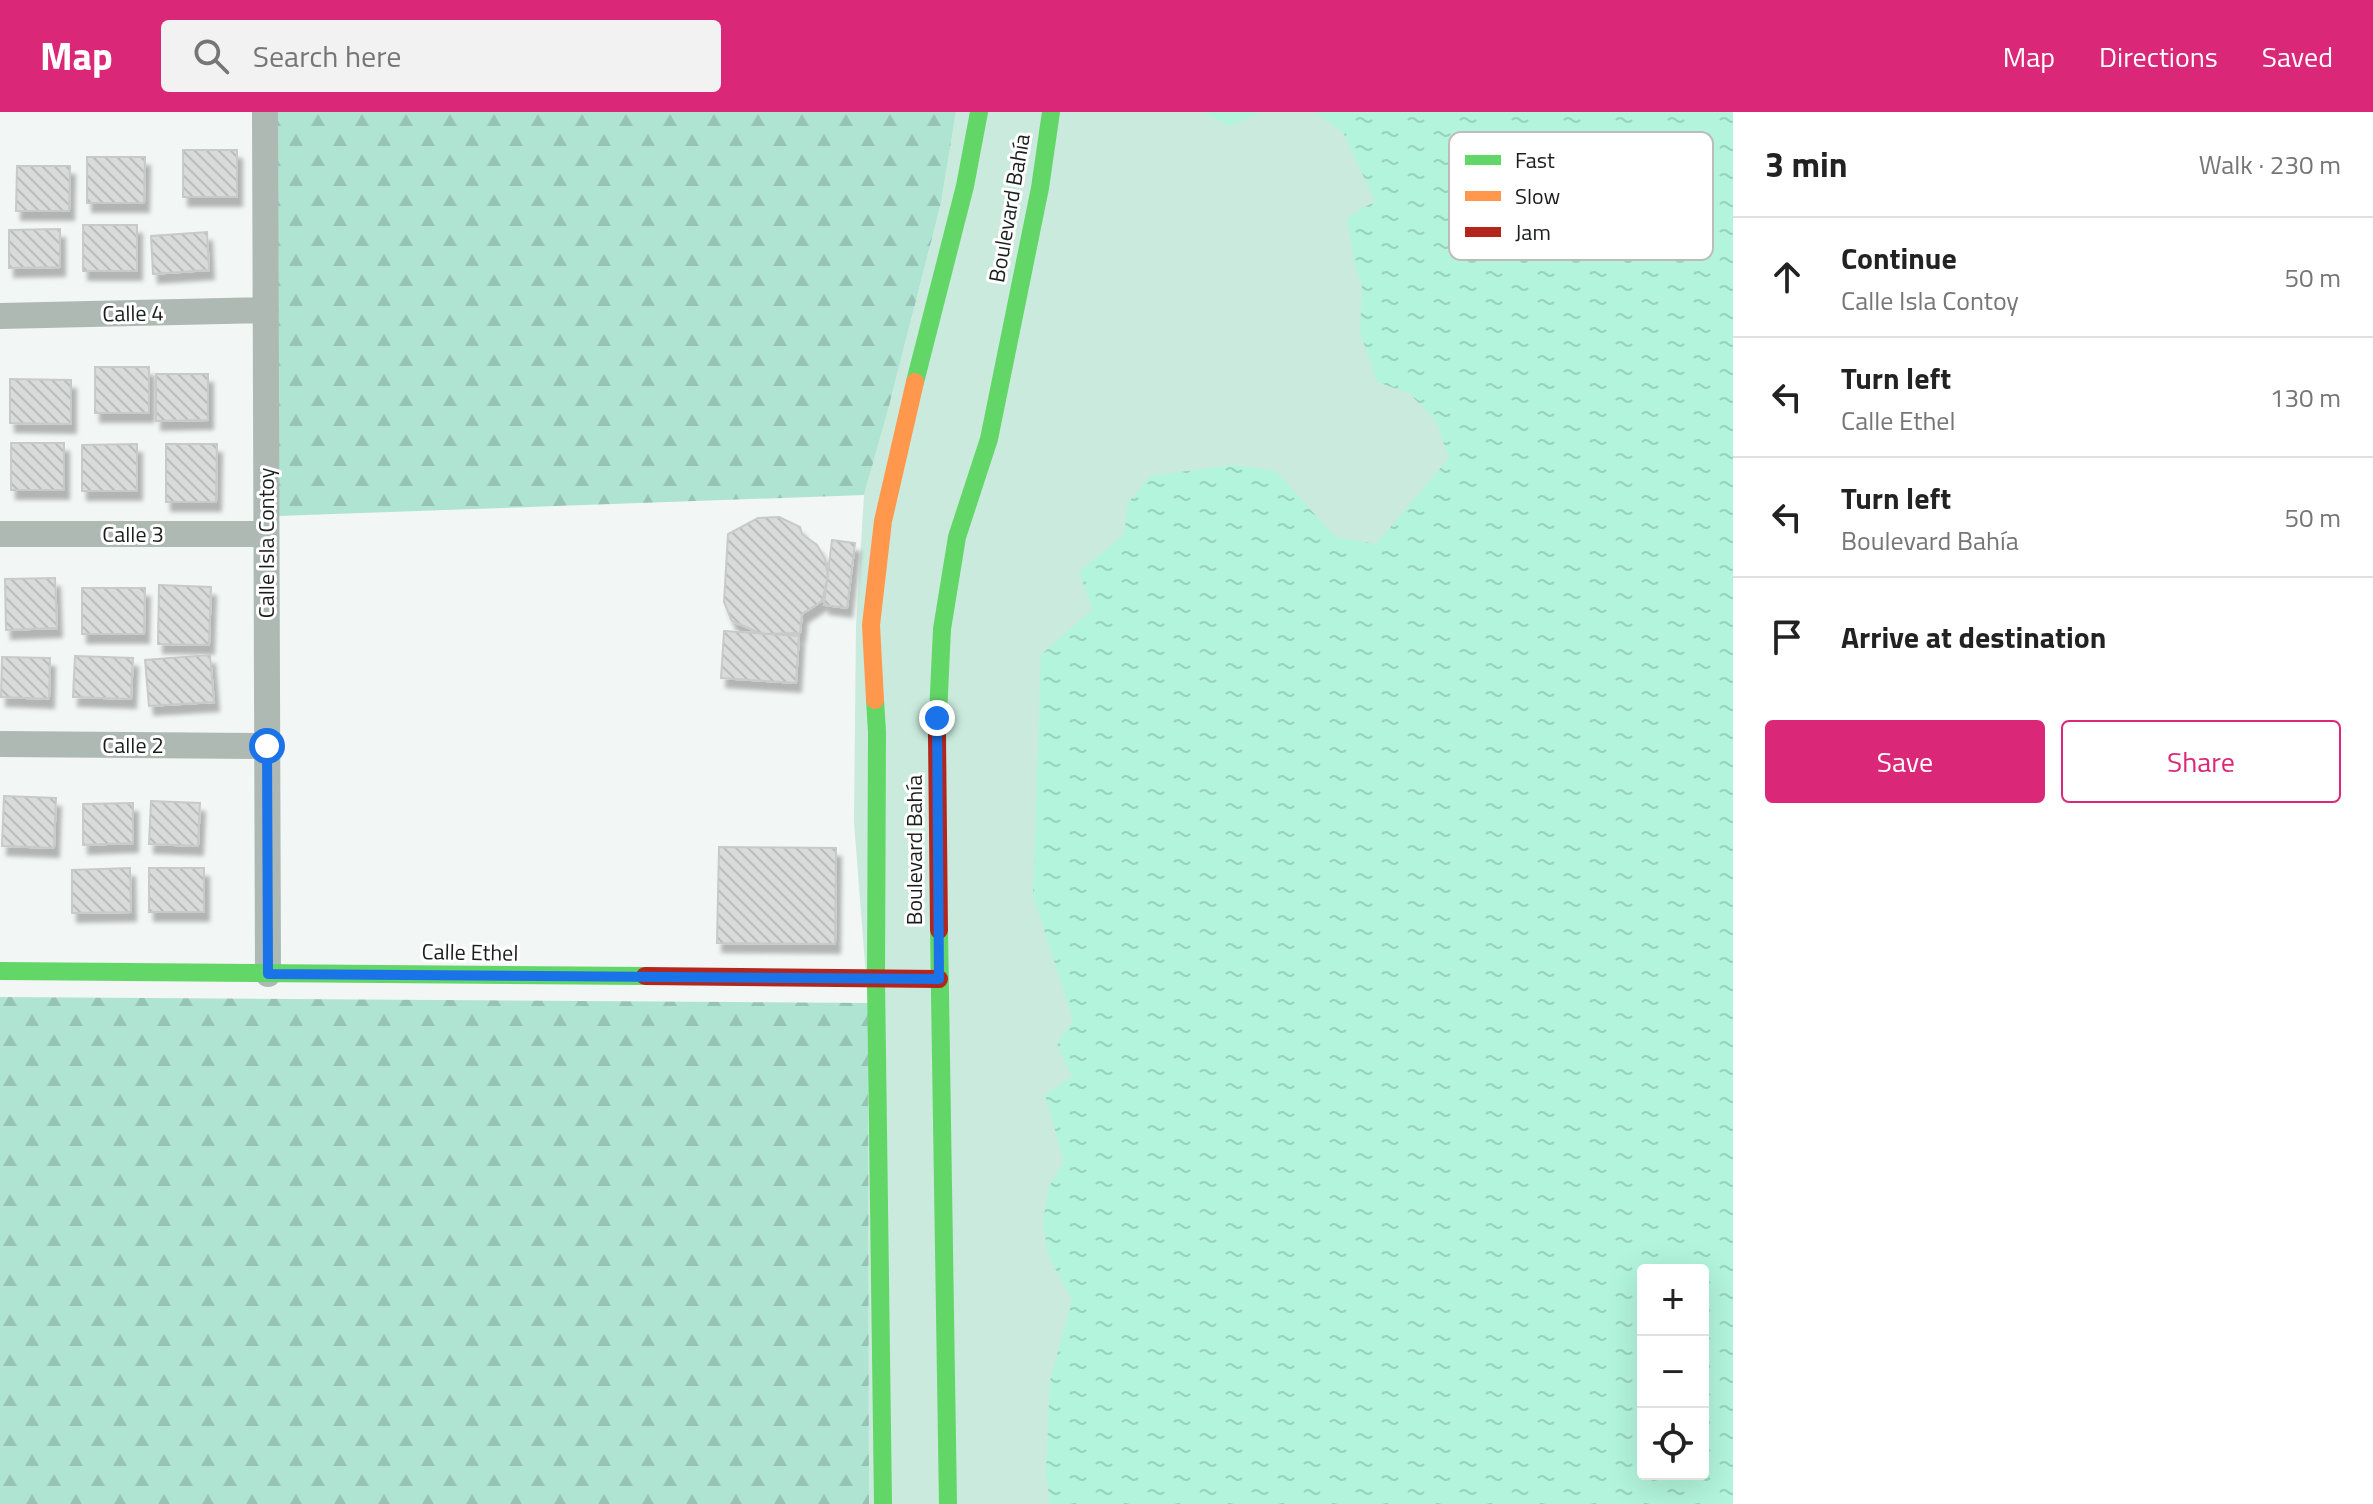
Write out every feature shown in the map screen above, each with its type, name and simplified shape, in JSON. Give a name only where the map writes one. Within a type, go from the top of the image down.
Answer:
[{"type":"main road","name":"Boulevard Bahía","points":[[883,1504],[876,980],[877,732],[871,625],[883,521],[965,186],[979,112]]},
{"type":"main road","name":"Boulevard Bahía","points":[[948,1504],[937,718],[942,629],[957,537],[989,439],[1040,188],[1051,112]]},
{"type":"main road","name":"Calle Ethel","points":[[0,971],[939,979]]},
{"type":"street","name":"Calle Isla Contoy","points":[[265,112],[268,974]]},
{"type":"street","name":"Calle 4","points":[[0,316],[266,310]]},
{"type":"street","name":"Calle 3","points":[[0,534],[266,534]]},
{"type":"street","name":"Calle 2","points":[[0,744],[267,746]]},
{"type":"shaded area","points":[[956,112],[1733,112],[1733,1504],[869,1504],[868,1003],[854,822],[856,626],[864,495],[941,203]]},
{"type":"green space","points":[[278,112],[956,112],[941,203],[864,495],[278,516]]},
{"type":"green space","points":[[0,997],[868,1003],[869,1504],[0,1504]]},
{"type":"water","points":[[1202,112],[1263,112],[1229,126]]},
{"type":"water","points":[[1314,112],[1733,112],[1733,1504],[1050,1504],[1046,1472],[1050,1381],[1072,1300],[1048,1255],[1043,1221],[1049,1187],[1064,1161],[1045,1095],[1072,1076],[1057,1044],[1073,1020],[1033,895],[1041,655],[1092,609],[1079,571],[1124,535],[1128,503],[1150,476],[1233,465],[1276,471],[1335,537],[1376,544],[1449,458],[1436,421],[1409,393],[1377,382],[1360,332],[1362,286],[1354,261],[1347,218],[1375,201],[1343,132]]},
{"type":"building","points":[[183,150],[237,150],[237,197],[183,197]]},
{"type":"building","points":[[87,157],[145,157],[144,203],[87,203]]},
{"type":"building","points":[[17,166],[70,166],[69,211],[16,211]]},
{"type":"building","points":[[83,225],[137,225],[137,271],[83,271]]},
{"type":"building","points":[[60,229],[60,267],[9,268],[9,230]]},
{"type":"building","points":[[207,232],[209,270],[153,274],[151,236]]},
{"type":"building","points":[[95,367],[149,367],[149,413],[95,413]]},
{"type":"building","points":[[156,374],[208,374],[208,420],[156,421]]},
{"type":"building","points":[[10,379],[71,380],[71,424],[10,423]]},
{"type":"building","points":[[11,443],[64,443],[64,490],[11,490]]},
{"type":"building","points":[[137,444],[137,491],[82,491],[82,445]]},
{"type":"building","points":[[166,444],[217,444],[216,502],[166,502]]},
{"type":"building","points":[[779,517],[800,527],[802,534],[817,545],[825,559],[828,576],[822,601],[802,614],[800,633],[762,634],[732,621],[724,602],[728,534],[758,518]]},
{"type":"building","points":[[832,540],[855,543],[847,608],[824,605]]},
{"type":"building","points":[[55,578],[57,628],[6,630],[5,579]]},
{"type":"building","points":[[159,585],[211,587],[209,645],[158,644]]},
{"type":"building","points":[[82,588],[145,588],[144,634],[82,634]]},
{"type":"building","points":[[724,631],[799,636],[796,683],[721,678]]},
{"type":"building","points":[[210,655],[214,702],[149,706],[145,660]]},
{"type":"building","points":[[75,656],[133,658],[131,699],[73,697]]},
{"type":"building","points":[[2,657],[50,658],[49,699],[1,697]]},
{"type":"building","points":[[4,796],[56,798],[54,848],[2,846]]},
{"type":"building","points":[[151,801],[200,803],[198,846],[149,844]]},
{"type":"building","points":[[133,803],[133,843],[83,845],[83,804]]},
{"type":"building","points":[[719,847],[836,848],[835,944],[717,943]]},
{"type":"building","points":[[130,868],[131,912],[72,913],[72,870]]},
{"type":"building","points":[[149,868],[204,868],[204,912],[149,912]]},
{"type":"traffic: fast","points":[[915,382],[965,186],[979,112]]},
{"type":"traffic: fast","points":[[937,736],[942,629],[957,537],[989,439],[1040,188],[1051,112]]},
{"type":"traffic: fast","points":[[875,700],[883,1504]]},
{"type":"traffic: fast","points":[[939,930],[948,1504]]},
{"type":"traffic: fast","points":[[0,971],[645,976]]},
{"type":"traffic: slow","points":[[875,700],[871,625],[883,521],[915,382]]},
{"type":"traffic: jam","points":[[937,736],[939,930]]},
{"type":"traffic: jam","points":[[645,976],[939,979]]},
{"type":"route","points":[[267,746],[268,974],[939,979],[937,718]]}]
